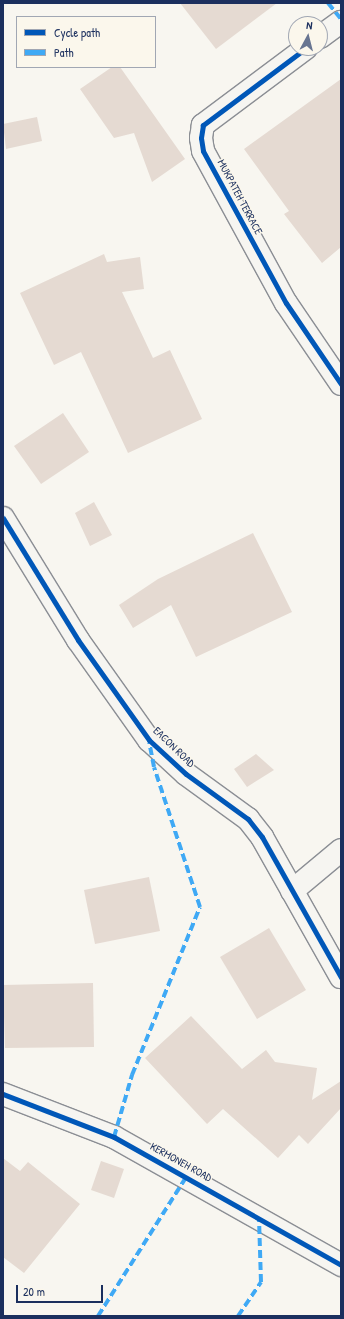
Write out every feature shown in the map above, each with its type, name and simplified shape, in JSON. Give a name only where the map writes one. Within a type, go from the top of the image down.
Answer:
[{"type":"street","points":[[328,31],[341,22]]},
{"type":"street","name":"MUKPATEH TERRACE","points":[[295,56],[203,125],[201,138],[203,151],[286,303],[341,384]]},
{"type":"street","name":"EACON ROAD","points":[[3,518],[78,640],[149,740],[186,774],[248,819],[292,891],[341,977]]},
{"type":"street","points":[[292,891],[341,850]]},
{"type":"street","name":"KERMONEH ROAD","points":[[3,1094],[114,1137],[341,1265]]},
{"type":"building","points":[[180,3],[277,3],[216,49]]},
{"type":"building","points":[[111,68],[121,68],[185,159],[152,182],[134,133],[114,138],[80,89]]},
{"type":"building","points":[[341,79],[341,247],[322,263],[284,214],[289,211],[244,149]]},
{"type":"building","points":[[37,117],[42,141],[6,149],[3,124]]},
{"type":"building","points":[[104,254],[107,262],[140,257],[144,289],[122,292],[153,358],[170,350],[202,419],[128,453],[81,352],[54,365],[20,293]]},
{"type":"building","points":[[63,413],[89,452],[41,484],[14,446]]},
{"type":"building","points":[[94,502],[112,535],[90,546],[75,513]]},
{"type":"building","points":[[253,533],[292,612],[196,657],[171,605],[133,628],[119,605],[158,579]]},
{"type":"building","points":[[256,754],[274,770],[247,787],[234,769]]},
{"type":"building","points":[[149,877],[160,931],[95,944],[84,890]]},
{"type":"building","points":[[269,928],[306,990],[257,1019],[220,957]]},
{"type":"building","points":[[93,983],[94,1047],[5,1048],[3,985]]},
{"type":"building","points":[[191,1016],[242,1069],[266,1050],[275,1062],[317,1068],[312,1100],[341,1081],[341,1108],[308,1144],[299,1135],[278,1158],[223,1109],[207,1124],[145,1058]]},
{"type":"building","points":[[3,1158],[20,1171],[28,1162],[80,1204],[24,1273],[3,1257]]},
{"type":"building","points":[[101,1161],[124,1169],[114,1198],[91,1190]]},
{"type":"marked path","points":[[328,3],[341,19]]},
{"type":"marked path","points":[[114,1137],[132,1075],[200,907],[154,767],[149,742]]},
{"type":"marked path","points":[[98,1316],[187,1176]]},
{"type":"marked path","points":[[238,1316],[261,1282],[259,1219]]},
{"type":"cycle path","points":[[295,56],[203,125],[201,138],[203,151],[286,303],[341,384]]},
{"type":"cycle path","points":[[3,518],[78,640],[149,740],[186,774],[248,819],[262,837],[341,977]]},
{"type":"cycle path","points":[[3,1094],[114,1137],[341,1265]]}]
